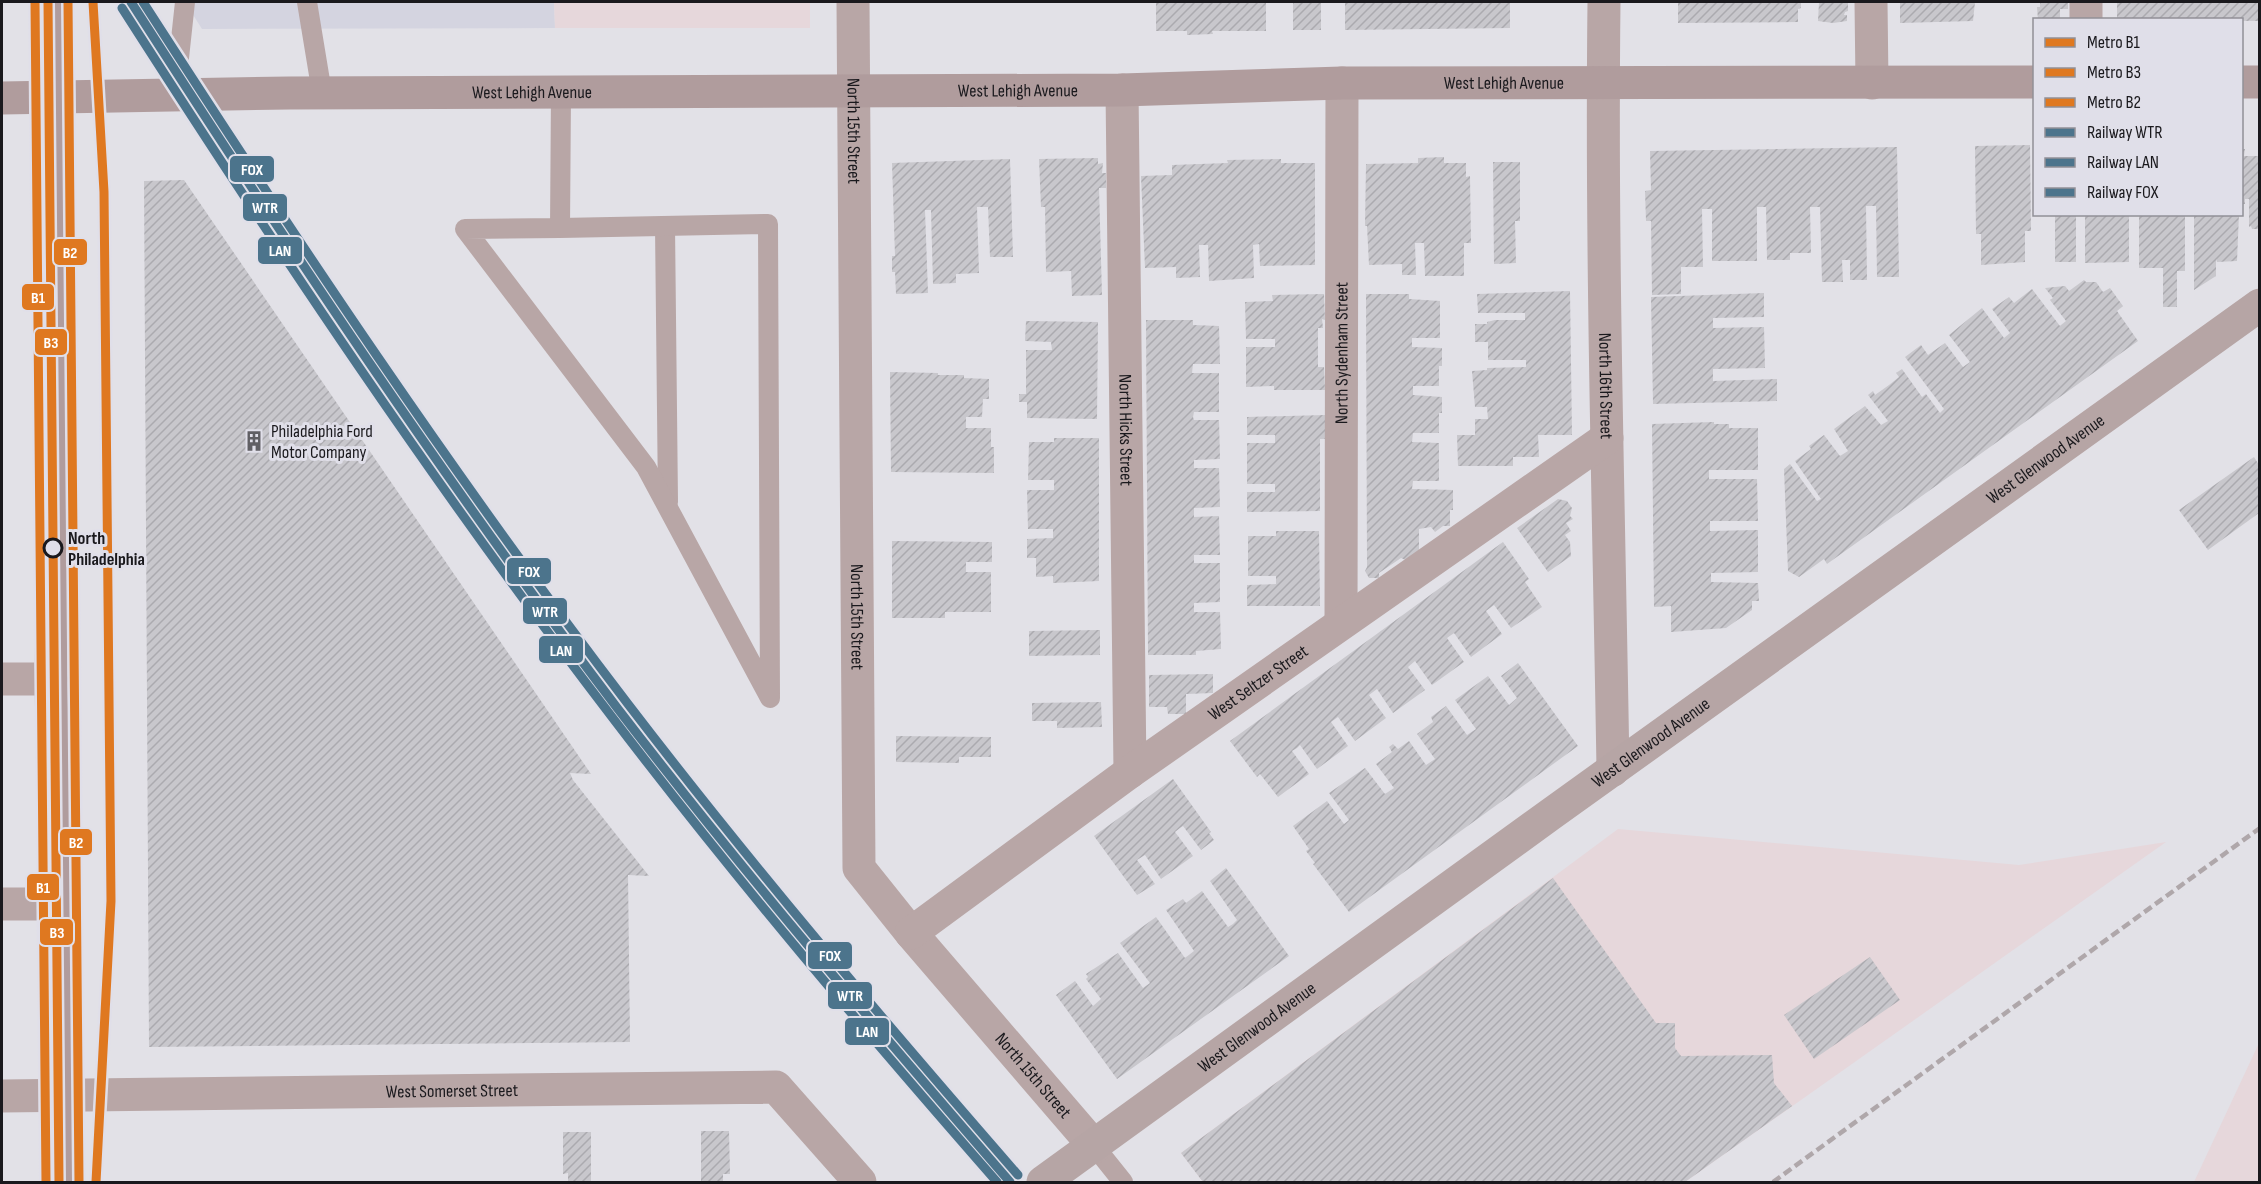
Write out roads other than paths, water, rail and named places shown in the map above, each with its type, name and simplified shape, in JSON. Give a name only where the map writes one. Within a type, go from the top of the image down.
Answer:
[{"type":"main road","points":[[52,2],[51,679],[60,1182]]},
{"type":"main road","name":"West Lehigh Avenue","points":[[2,98],[322,93],[1122,90],[1342,83],[2033,82]]},
{"type":"main road","points":[[2243,82],[2259,82]]},
{"type":"main road","name":"West Glenwood Avenue","points":[[1047,1180],[2259,305]]},
{"type":"street","name":"North 15th Street","points":[[853,2],[859,868],[911,933],[1095,1147]]},
{"type":"street","name":"North 16th Street","points":[[1604,2],[1607,438],[1613,770]]},
{"type":"street","points":[[1871,2],[1872,83]]},
{"type":"street","points":[[2086,2],[2086,18]]},
{"type":"street","name":"North Sydenham Street","points":[[1341,623],[1342,83]]},
{"type":"street","name":"North Hicks Street","points":[[1122,90],[1130,772]]},
{"type":"street","name":"West Seltzer Street","points":[[911,933],[1130,772],[1607,438]]},
{"type":"street","points":[[2,679],[51,679]]},
{"type":"street","points":[[2,904],[55,904]]},
{"type":"street","name":"West Somerset Street","points":[[2,1096],[776,1087],[861,1182]]},
{"type":"lane","points":[[175,95],[185,2]]},
{"type":"lane","points":[[307,2],[322,93]]},
{"type":"lane","points":[[561,92],[561,228]]},
{"type":"lane","points":[[768,224],[770,698],[646,467],[465,229],[561,228],[768,224]]},
{"type":"lane","points":[[665,226],[668,507]]},
{"type":"lane","points":[[1095,1147],[1123,1182]]},
{"type":"railway","points":[[1773,1182],[2260,828]]},
{"type":"metro line","name":"B1","points":[[35,2],[46,1182]]},
{"type":"metro line","name":"B3","points":[[48,2],[59,1182]]},
{"type":"metro line","name":"B2","points":[[68,2],[79,1182]]},
{"type":"metro line","name":"B1","points":[[93,2],[104,192],[111,901],[96,1182]]},
{"type":"rail line","name":"WTR","points":[[131,2],[248,182],[429,449],[618,709],[762,889],[1010,1182]]},
{"type":"rail line","name":"FOX","points":[[143,2],[259,181],[378,358],[564,619],[628,704],[771,884],[1018,1175]]},
{"type":"rail line","name":"LAN","points":[[122,8],[299,279],[421,456],[547,631],[658,777],[752,894],[997,1182]]},
{"type":"place","name":"Philadelphia Ford Motor Company","points":[[254,441]]},
{"type":"place","name":"North Philadelphia","points":[[53,548]]}]
